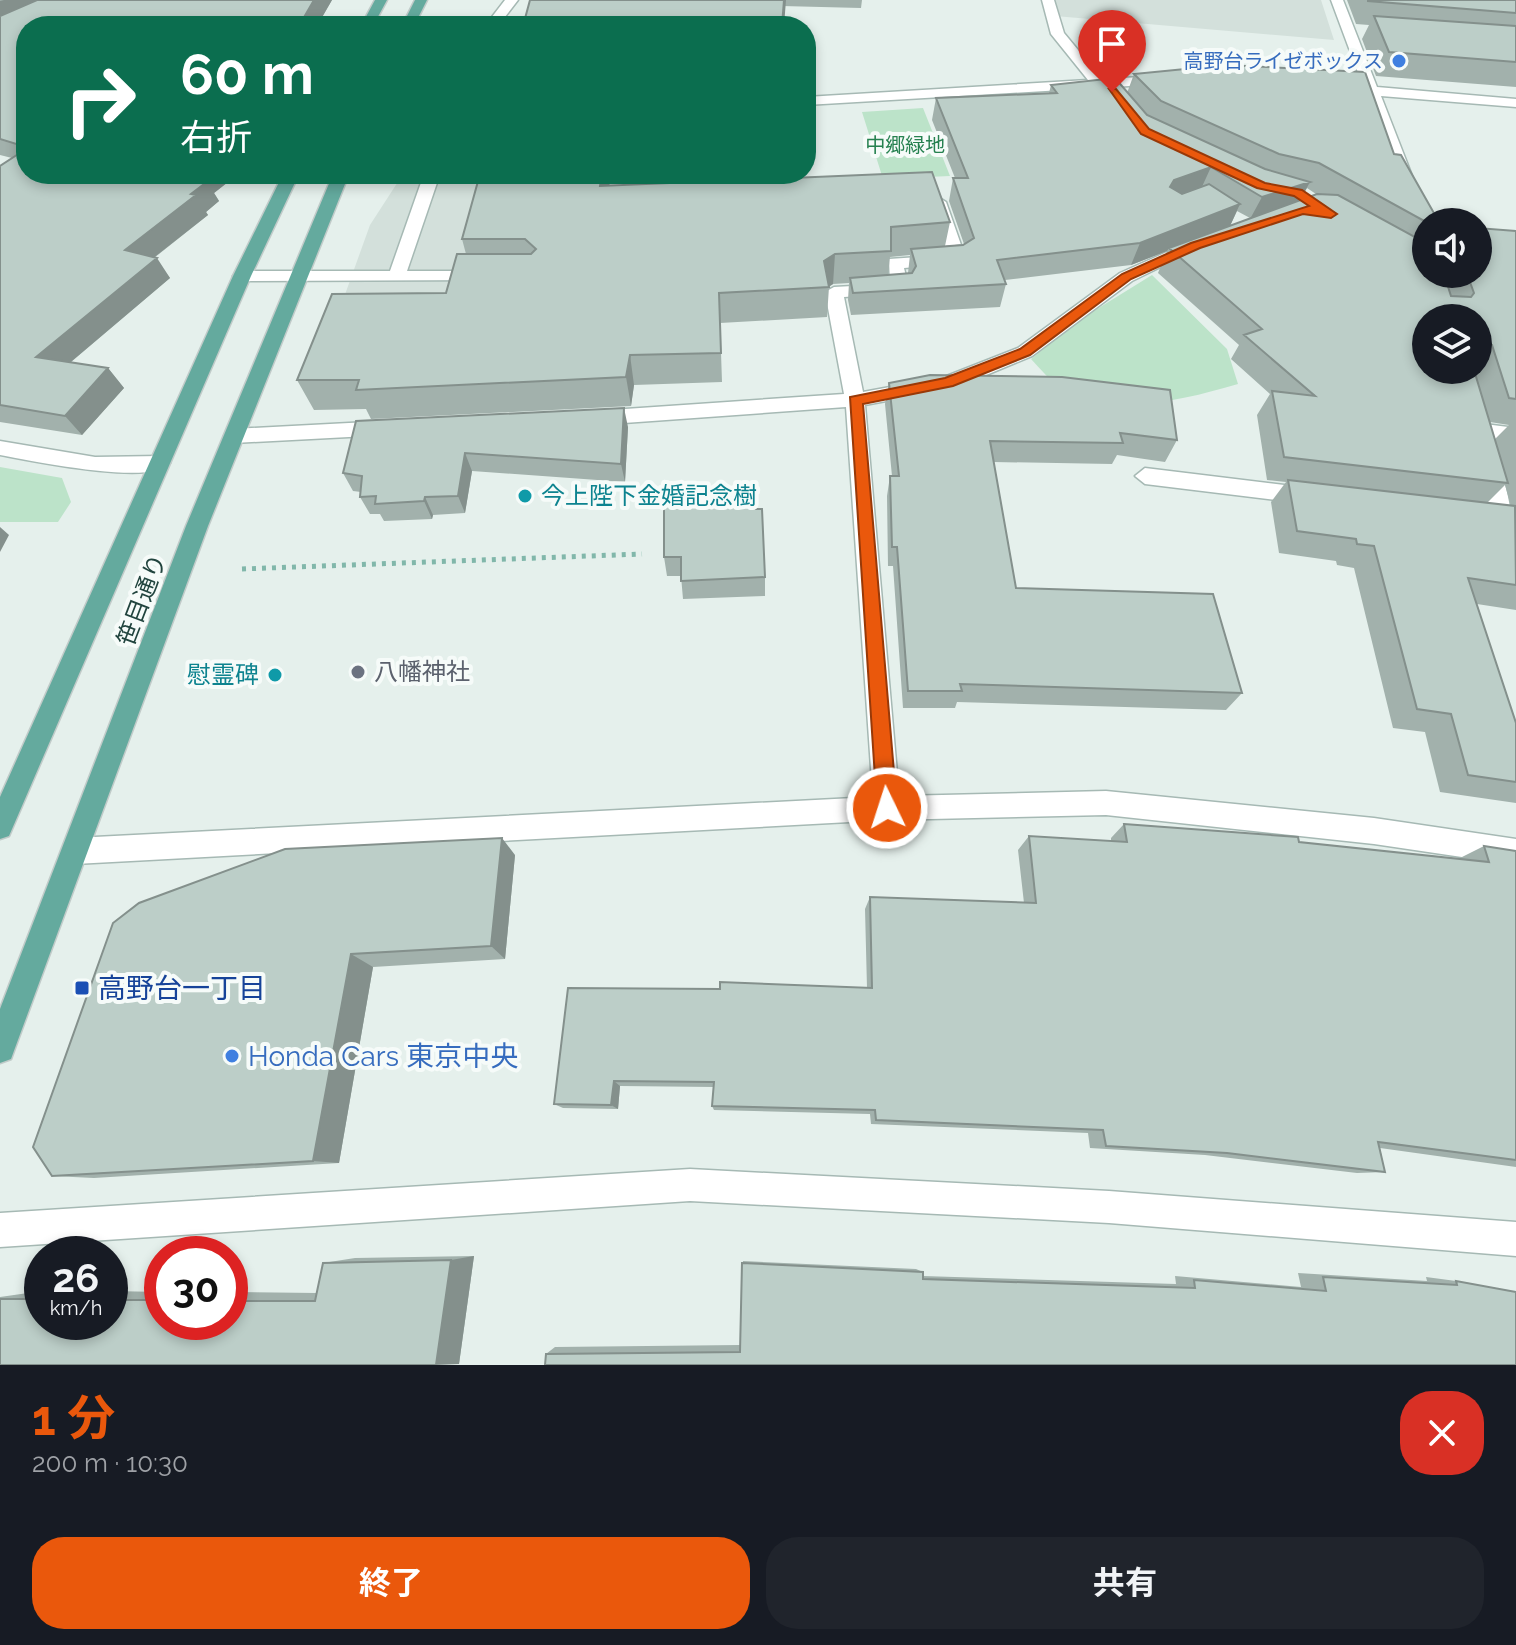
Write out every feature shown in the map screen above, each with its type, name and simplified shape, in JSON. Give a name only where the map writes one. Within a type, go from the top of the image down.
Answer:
[{"type":"main road","name":"笹目通り","points":[[0,827],[242,276],[286,184]]},
{"type":"main road","name":"笹目通り","points":[[0,1048],[234,436],[337,184]]},
{"type":"street","points":[[499,16],[512,0]]},
{"type":"street","points":[[1048,0],[1047,17],[1065,45],[1083,61],[1096,81]]},
{"type":"street","points":[[1337,0],[1417,208]]},
{"type":"street","points":[[1349,31],[1364,32]]},
{"type":"street","points":[[816,100],[1096,81],[1184,80]]},
{"type":"street","points":[[1318,86],[1516,103]]},
{"type":"street","points":[[1472,100],[1479,114]]},
{"type":"street","points":[[397,275],[429,184]]},
{"type":"street","points":[[887,808],[855,400],[834,292],[900,289],[895,263],[958,259],[934,191]]},
{"type":"street","points":[[578,419],[855,400],[948,383],[1025,352],[1126,277],[1209,241]]},
{"type":"street","points":[[242,276],[502,276]]},
{"type":"street","points":[[1516,435],[1475,422],[1494,518],[1516,571]]},
{"type":"street","points":[[234,436],[408,427]]},
{"type":"street","points":[[0,448],[95,464],[160,463]]},
{"type":"street","points":[[1145,476],[1331,499]]},
{"type":"street","points":[[75,851],[887,808],[1106,803],[1374,831],[1516,852]]},
{"type":"street","points":[[0,1230],[690,1185],[1109,1207],[1516,1239]]},
{"type":"path","points":[[242,569],[642,554]]},
{"type":"shaded area","points":[[1055,0],[1321,0],[1334,40],[1055,16]]},
{"type":"shaded area","points":[[397,184],[620,184],[613,236],[634,318],[338,314],[370,225]]},
{"type":"green space","name":"中郷緑地","points":[[923,108],[950,176],[883,179],[862,112]]},
{"type":"green space","points":[[1152,275],[1227,349],[1238,384],[1172,400],[1128,404],[1107,402],[1059,386],[1031,359],[1076,322]]},
{"type":"green space","points":[[0,467],[62,478],[71,502],[58,522],[0,522]]},
{"type":"building","points":[[37,0],[314,0],[305,16],[16,16],[16,144],[0,139],[0,16]]},
{"type":"building","points":[[530,0],[784,0],[783,16],[526,16]]},
{"type":"building","points":[[1516,0],[1516,13],[1368,1]]},
{"type":"building","points":[[1374,16],[1516,26],[1516,62],[1389,52]]},
{"type":"building","points":[[1226,65],[1365,72],[1394,154],[1401,155],[1431,208],[1412,208],[1412,214],[1319,163],[1279,154],[1161,101],[1134,74]]},
{"type":"building","points":[[1115,78],[1147,115],[1265,169],[1310,182],[1262,197],[1211,167],[1174,180],[1170,187],[1182,194],[1209,184],[1240,204],[1140,243],[997,260],[1006,284],[853,293],[850,278],[912,273],[916,266],[911,249],[963,245],[974,238],[953,178],[968,178],[936,98],[1057,93],[1051,85]]},
{"type":"building","points":[[16,156],[16,184],[204,184],[191,194],[196,195],[125,250],[157,258],[36,357],[108,368],[65,416],[0,405],[0,166]]},
{"type":"building","points":[[932,172],[950,222],[891,227],[891,251],[835,254],[824,261],[829,287],[719,293],[721,353],[630,355],[626,377],[356,390],[359,380],[297,380],[332,294],[446,293],[457,254],[531,254],[536,249],[525,239],[462,239],[477,184],[816,184],[816,177]]},
{"type":"building","points":[[1317,194],[1338,195],[1412,235],[1412,288],[1448,288],[1451,296],[1471,297],[1474,293],[1472,288],[1492,288],[1492,229],[1516,231],[1516,399],[1509,398],[1492,345],[1492,304],[1412,304],[1412,384],[1478,384],[1508,483],[1284,457],[1272,391],[1315,396],[1244,335],[1262,329],[1169,248]]},
{"type":"building","points":[[930,375],[1062,377],[1170,390],[1177,440],[1120,433],[1123,443],[990,441],[1016,588],[1213,594],[1242,693],[960,684],[962,691],[908,691],[897,547],[892,547],[890,476],[899,476],[889,383]]},
{"type":"building","points":[[624,408],[621,464],[465,453],[458,496],[375,504],[376,496],[360,497],[362,476],[343,473],[356,421]]},
{"type":"building","points":[[1288,480],[1515,506],[1516,585],[1468,578],[1516,723],[1516,782],[1468,775],[1451,714],[1417,709],[1374,546],[1357,544],[1356,539],[1297,531]]},
{"type":"building","points":[[754,489],[756,509],[762,509],[765,577],[681,581],[681,557],[664,557],[664,493]]},
{"type":"building","points":[[1124,824],[1298,837],[1299,842],[1489,862],[1484,846],[1516,851],[1516,1160],[1378,1142],[1385,1172],[1227,1153],[1106,1146],[1103,1130],[876,1120],[875,1110],[712,1106],[714,1082],[614,1081],[611,1105],[554,1104],[568,988],[720,989],[720,982],[872,988],[870,897],[1036,903],[1029,836],[1127,842]]},
{"type":"building","name":"Honda Cars 東京中央","points":[[502,838],[491,946],[351,954],[313,1161],[52,1176],[33,1147],[113,923],[139,903],[285,849]]},
{"type":"building","points":[[451,1260],[436,1365],[0,1365],[0,1299],[24,1299],[24,1340],[128,1340],[128,1300],[144,1300],[144,1340],[248,1340],[248,1301],[315,1301],[323,1263]]},
{"type":"building","points":[[742,1263],[923,1272],[923,1279],[1195,1288],[1194,1280],[1326,1291],[1323,1277],[1457,1285],[1456,1281],[1516,1292],[1516,1365],[545,1365],[546,1354],[740,1352]]},
{"type":"place","name":"高野台ライゼボックス","points":[[1399,61]]},
{"type":"place","name":"今上陛下金婚記念樹","points":[[525,496]]},
{"type":"place","name":"八幡神社","points":[[358,672]]},
{"type":"place","name":"慰霊碑","points":[[275,675]]},
{"type":"place","name":"高野台一丁目","points":[[82,988]]},
{"type":"place","name":"Honda Cars 東京中央","points":[[232,1056]]},
{"type":"route","points":[[887,808],[855,400],[948,383],[1025,352],[1126,277],[1196,246],[1301,210],[1314,209],[1331,214],[1298,193],[1261,185],[1145,131],[1112,92]]}]
